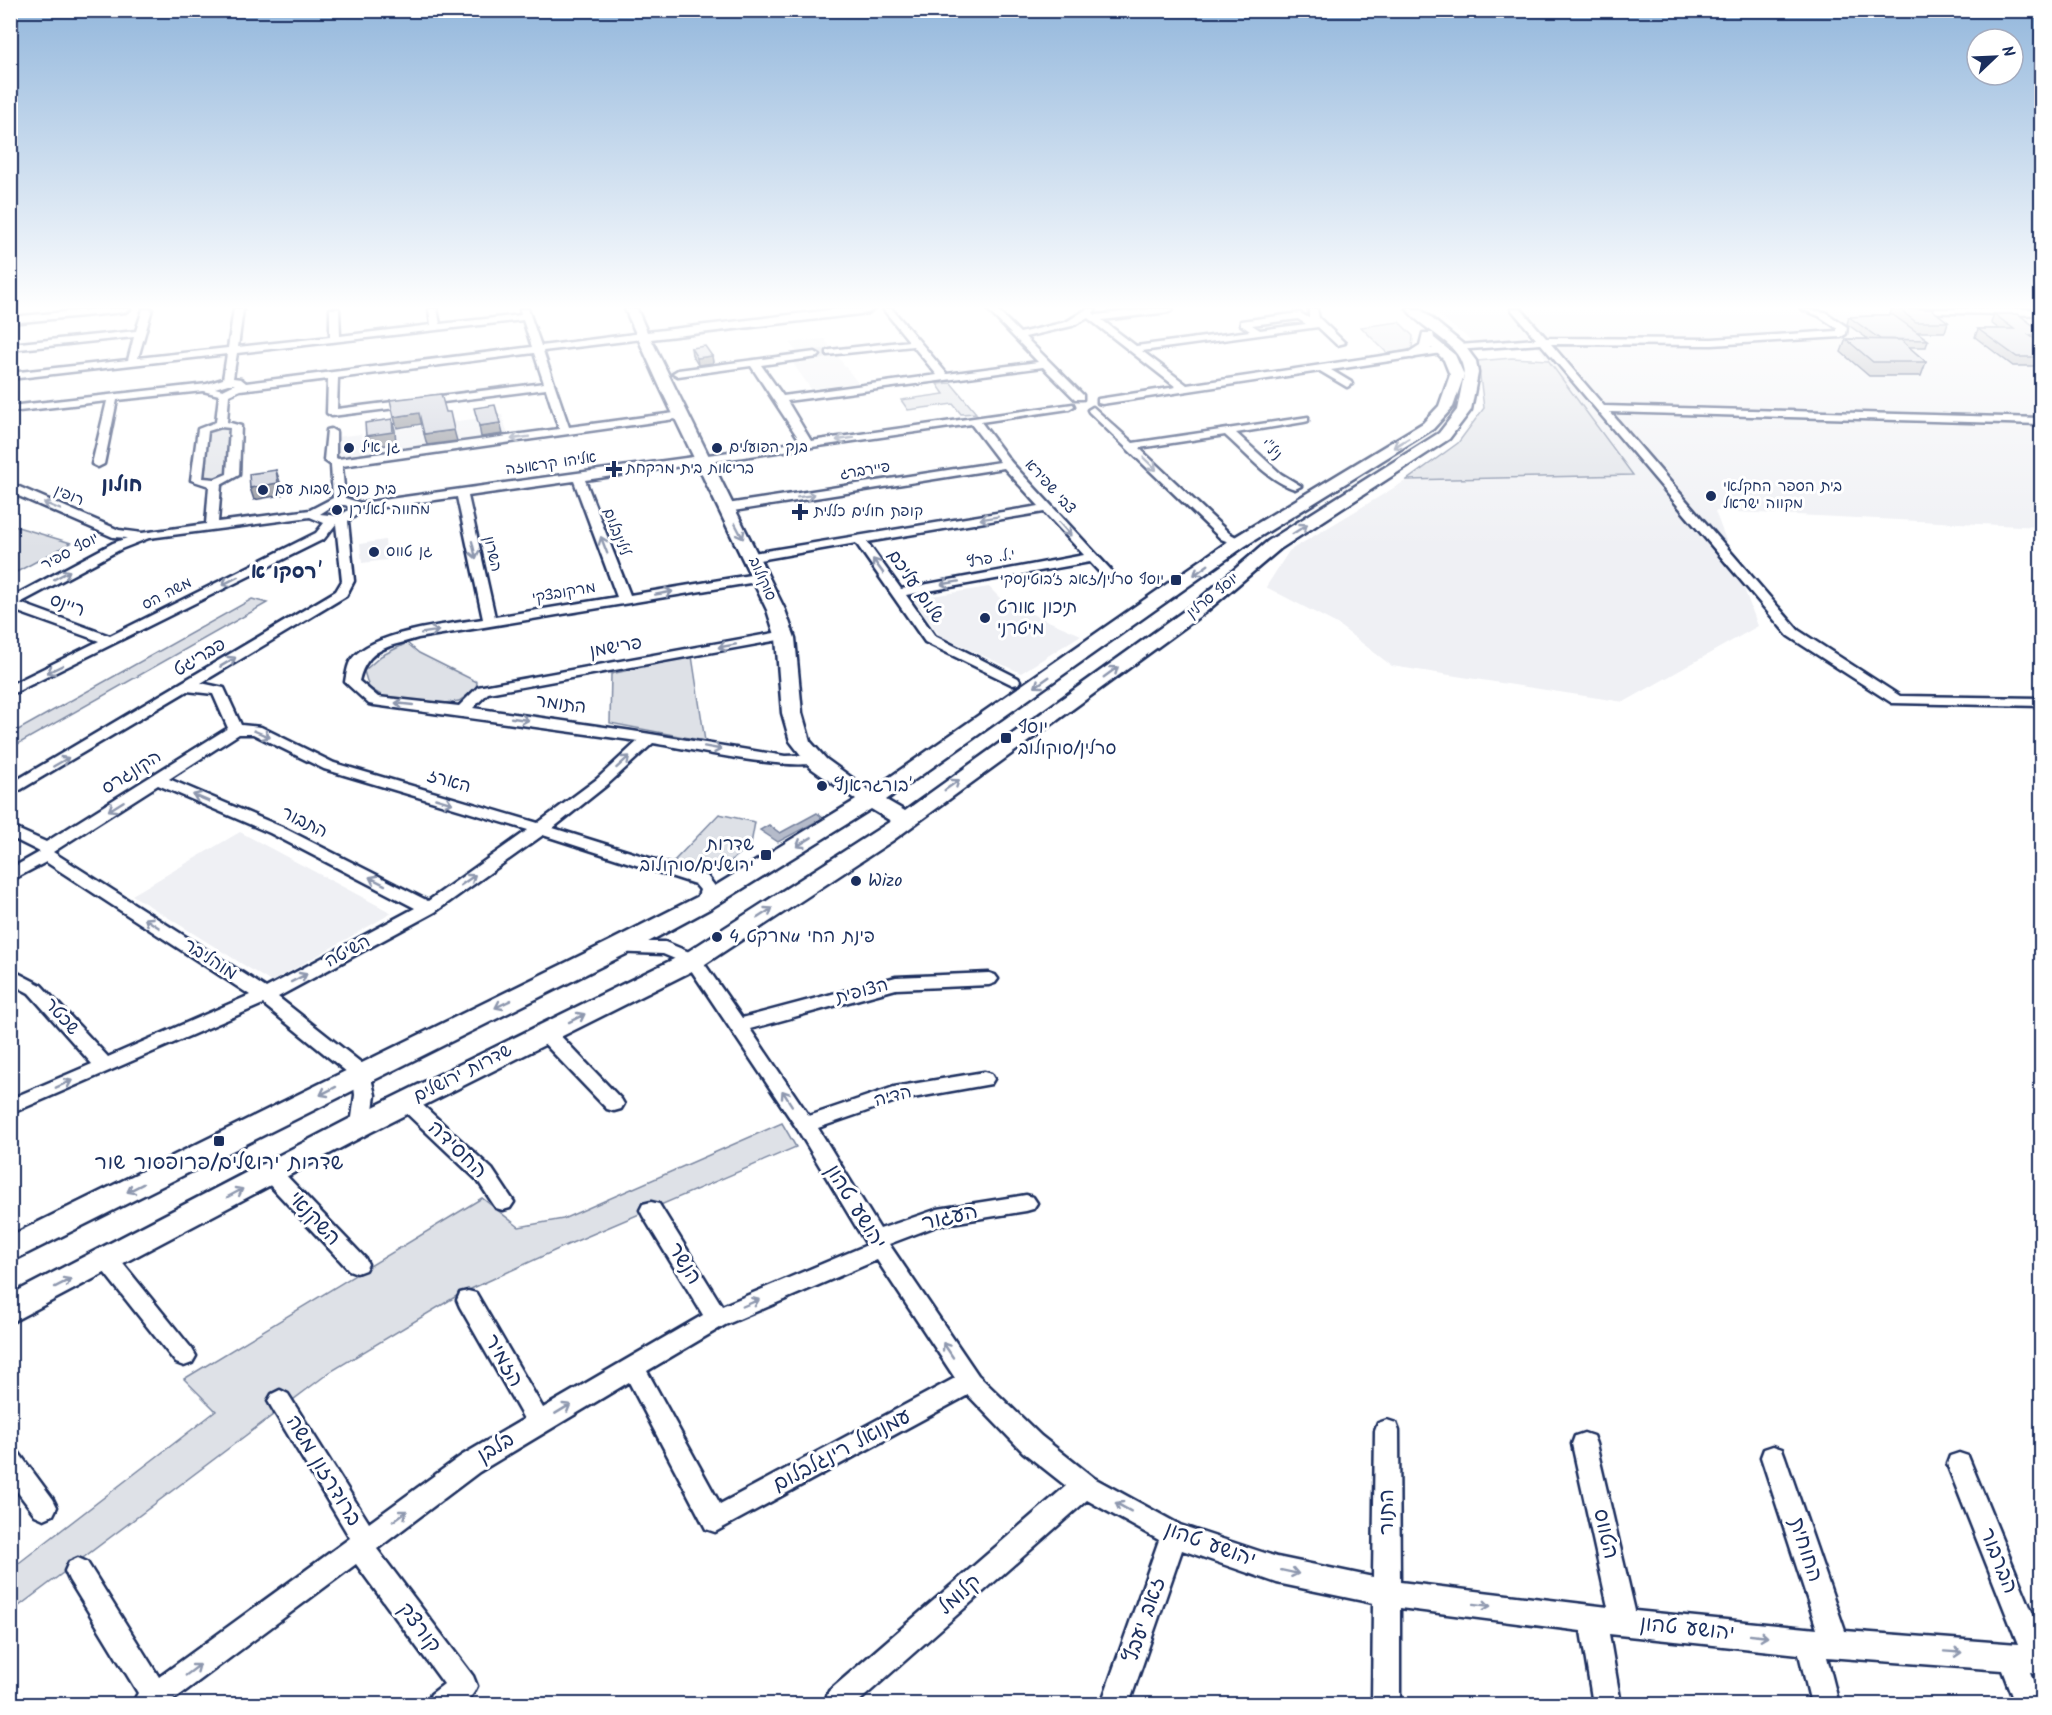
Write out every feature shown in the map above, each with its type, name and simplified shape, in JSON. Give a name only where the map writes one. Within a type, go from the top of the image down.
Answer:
[{"type":"main road","name":"סוקולוב","points":[[669,389],[753,557],[785,635],[789,693],[800,740],[813,760],[871,800],[904,819]]},
{"type":"main road","name":"יוסף סרלין","points":[[871,800],[1229,544],[1428,426],[1446,407],[1452,389]]},
{"type":"main road","name":"יוסף סרלין","points":[[904,819],[1201,607],[1274,545],[1444,436],[1464,410],[1468,389]]},
{"type":"main road","points":[[1229,544],[1274,545]]},
{"type":"main road","points":[[840,779],[883,783],[914,771]]},
{"type":"main road","points":[[836,822],[846,808],[846,792],[840,779]]},
{"type":"main road","points":[[10,1250],[617,948],[705,902],[871,800]]},
{"type":"main road","name":"שדרות ירושלים","points":[[10,1310],[108,1261],[361,1125],[693,960],[884,836],[904,819]]},
{"type":"street","points":[[10,412],[199,389]]},
{"type":"street","points":[[10,412],[200,389]]},
{"type":"street","points":[[209,389],[212,392],[224,393],[232,389]]},
{"type":"street","points":[[333,389],[332,413],[519,389]]},
{"type":"street","points":[[551,389],[565,431]]},
{"type":"street","points":[[773,389],[808,444]]},
{"type":"street","points":[[780,399],[854,389]]},
{"type":"street","points":[[1071,389],[1079,397]]},
{"type":"street","points":[[1069,406],[1070,399],[1079,397],[1102,401],[1185,389]]},
{"type":"street","points":[[1584,389],[1793,633],[1897,700],[2042,702]]},
{"type":"street","points":[[222,424],[224,393]]},
{"type":"street","points":[[98,464],[112,401]]},
{"type":"street","points":[[1102,401],[1103,405],[1093,410],[1229,544]]},
{"type":"street","name":"אליהו קראוזה","points":[[359,507],[704,460],[1069,406],[1081,410],[1093,410]]},
{"type":"street","points":[[1601,409],[2042,421]]},
{"type":"street","points":[[332,432],[330,460],[336,464],[682,415]]},
{"type":"street","points":[[1132,447],[1304,419]]},
{"type":"street","name":"צבי שפירא","points":[[974,420],[1007,464],[1090,558],[1106,572]]},
{"type":"street","points":[[222,424],[236,426],[233,475],[215,483],[205,484],[197,480],[203,429],[222,424]]},
{"type":"street","name":"ניל\"י","points":[[1229,432],[1277,476],[1295,486]]},
{"type":"street","points":[[336,464],[339,501]]},
{"type":"street","name":"פיירברג","points":[[727,508],[1007,464]]},
{"type":"street","name":"לילינבלום","points":[[578,477],[625,600]]},
{"type":"street","points":[[215,483],[212,526],[314,513],[325,504],[339,501],[353,502],[359,507]]},
{"type":"street","name":"רופין","points":[[13,491],[117,540]]},
{"type":"street","name":"השרון","points":[[462,493],[490,622]]},
{"type":"street","name":"משה הס","points":[[10,691],[320,536],[337,519],[354,513],[359,507]]},
{"type":"street","points":[[753,557],[1047,508]]},
{"type":"street","points":[[314,513],[321,519],[337,519]]},
{"type":"street","name":"פבריגט","points":[[10,791],[188,687],[341,593],[348,581],[344,534],[337,519]]},
{"type":"street","name":"יוסף ספיר","points":[[10,603],[117,540],[212,526]]},
{"type":"street","points":[[320,536],[333,532],[344,534]]},
{"type":"street","name":"שלום עליכם","points":[[859,539],[930,639],[1013,681]]},
{"type":"street","name":"י.ל. פרץ","points":[[898,592],[1090,558]]},
{"type":"street","name":"מרקובצקי","points":[[374,647],[416,634],[762,577]]},
{"type":"street","name":"ריינס","points":[[10,603],[111,641]]},
{"type":"street","name":"פרישמן","points":[[462,711],[471,699],[483,690],[785,635]]},
{"type":"street","name":"התומר","points":[[374,647],[356,664],[352,682],[374,701],[650,738],[785,761],[813,760]]},
{"type":"street","points":[[188,687],[207,687],[219,690],[236,729]]},
{"type":"street","name":"הקונגרס","points":[[10,876],[236,729]]},
{"type":"street","name":"הארז","points":[[236,729],[256,730],[329,766],[541,829],[700,880],[708,889],[705,902]]},
{"type":"street","name":"השיטה","points":[[10,1107],[265,996],[429,908],[541,829],[602,782],[650,738]]},
{"type":"street","name":"התבור","points":[[159,780],[276,830],[429,908]]},
{"type":"street","name":"מוהליבר","points":[[10,831],[46,852],[265,996],[362,1074]]},
{"type":"street","points":[[617,948],[665,948],[693,960]]},
{"type":"street","name":"יהושע טהון","points":[[693,960],[805,1125],[878,1245],[970,1382],[1032,1444],[1085,1486],[1174,1535],[1277,1570],[1388,1593],[1625,1623],[2039,1659]]},
{"type":"street","name":"שכטר","points":[[10,975],[35,989],[105,1066]]},
{"type":"street","name":"הצופית","points":[[739,1025],[896,983],[989,979]]},
{"type":"street","points":[[546,1033],[614,1104]]},
{"type":"street","points":[[361,1125],[365,1095],[362,1074]]},
{"type":"street","name":"הדיה","points":[[805,1125],[894,1094],[984,1079]]},
{"type":"street","name":"החסידה","points":[[407,1102],[485,1175],[503,1202]]},
{"type":"street","name":"השקנאי","points":[[272,1174],[357,1264]]},
{"type":"street","name":"העגור","points":[[878,1245],[938,1217],[1026,1203]]},
{"type":"street","name":"הנשר","points":[[651,1210],[717,1318]]},
{"type":"street","name":"בלבן","points":[[151,1701],[470,1464],[717,1318],[878,1245]]},
{"type":"street","points":[[108,1261],[184,1356]]},
{"type":"street","name":"הזמיר","points":[[468,1300],[539,1423]]},
{"type":"street","name":"עמנואל רינגלבלום","points":[[633,1368],[715,1520],[970,1382]]},
{"type":"street","name":"ברודרזון משה","points":[[280,1401],[362,1544]]},
{"type":"street","name":"התור","points":[[1386,1704],[1387,1431]]},
{"type":"street","name":"הטווס","points":[[1584,1444],[1625,1623]]},
{"type":"street","name":"החוחית","points":[[1773,1457],[1823,1642],[1826,1704]]},
{"type":"street","points":[[10,1461],[44,1507]]},
{"type":"street","name":"הברבור","points":[[1959,1464],[2039,1659]]},
{"type":"street","name":"קלומל","points":[[842,1704],[839,1701],[1085,1486]]},
{"type":"street","name":"זאב יעבץ","points":[[1115,1704],[1174,1535]]},
{"type":"street","name":"קורצק","points":[[362,1544],[463,1686],[441,1704]]},
{"type":"street","points":[[78,1571],[151,1701]]},
{"type":"street","points":[[1593,1619],[1607,1704]]},
{"type":"street","points":[[2010,1656],[2029,1704]]},
{"type":"shaded area","points":[[941,389],[956,389],[976,413],[961,414],[953,404],[908,410],[901,400],[944,394]]},
{"type":"shaded area","points":[[1482,389],[1569,389],[1633,475],[1407,480],[1458,443],[1484,408]]},
{"type":"shaded area","name":"בית הספר החקלאי מקווה ישראל","points":[[1569,389],[2041,389],[2041,527],[1715,511],[1758,626],[1624,702],[1392,666],[1337,624],[1266,587],[1289,551],[1407,480],[1632,475]]},
{"type":"shaded area","points":[[502,415],[509,438],[367,458],[364,434]]},
{"type":"shaded area","points":[[233,424],[233,475],[225,480],[197,480],[203,429]]},
{"type":"shaded area","name":"גן איל","points":[[361,434],[364,458],[335,459],[335,437]]},
{"type":"shaded area","points":[[11,525],[71,543],[11,575]]},
{"type":"shaded area","name":"גן טווס","points":[[385,540],[387,560],[362,563],[360,544]]},
{"type":"shaded area","name":"תיכון אורט מיטרני","points":[[989,587],[1004,602],[1081,635],[1021,673],[940,636],[913,599]]},
{"type":"shaded area","points":[[252,599],[267,603],[11,748],[11,734]]},
{"type":"shaded area","points":[[407,643],[419,653],[477,682],[476,689],[459,701],[439,704],[386,698],[369,688],[364,671],[381,656]]},
{"type":"shaded area","points":[[692,656],[705,741],[610,723],[611,674]]},
{"type":"shaded area","points":[[719,814],[755,822],[751,844],[724,867],[673,862]]},
{"type":"shaded area","points":[[240,832],[392,913],[271,982],[132,895]]},
{"type":"shaded area","points":[[782,1123],[796,1147],[567,1245],[460,1294],[330,1372],[11,1612],[11,1569],[216,1411],[184,1379],[482,1198],[519,1227],[563,1219]]},
{"type":"water","points":[[817,813],[823,818],[778,842],[760,830],[769,825],[780,833]]},
{"type":"building","points":[[441,394],[446,412],[450,412],[454,430],[424,434],[419,413],[394,417],[390,400]]},
{"type":"building","points":[[495,405],[500,423],[479,426],[474,408]]},
{"type":"building","points":[[392,419],[393,432],[366,436],[365,423]]},
{"type":"building","points":[[276,470],[278,483],[250,488],[249,474]]},
{"type":"place","name":"גן איל","points":[[349,448]]},
{"type":"place","name":"בנק הפועלים","points":[[717,448]]},
{"type":"place","name":"בריאות בית מרקחת","points":[[614,469]]},
{"type":"place","name":"בית כנסת שבות עם","points":[[263,490]]},
{"type":"place","name":"בית הספר החקלאי מקווה ישראל","points":[[1711,496]]},
{"type":"place","name":"מחווה לאלירן","points":[[337,510]]},
{"type":"place","name":"קופת חולים כללית","points":[[800,512]]},
{"type":"place","name":"גן טווס","points":[[374,552]]},
{"type":"place","name":"יוסף סרלין/זאב ז׳בוטינסקי","points":[[1176,580]]},
{"type":"place","name":"תיכון אורט מיטרני","points":[[985,618]]},
{"type":"place","name":"יוסף סרלין/סוקולוב","points":[[1006,738]]},
{"type":"place","name":"בורגראנץ'","points":[[822,786]]},
{"type":"place","name":"שדרות ירושלים/סוקולוב","points":[[766,855]]},
{"type":"place","name":"Wizo","points":[[856,881]]},
{"type":"place","name":"מרקט 4u פינת החי","points":[[717,937]]},
{"type":"place","name":"שדרות ירושלים/פרופסור שור","points":[[219,1141]]},
{"type":"district","name":"חולון","points":[[122,486]]},
{"type":"district","name":"רסקו א'","points":[[286,573]]}]
